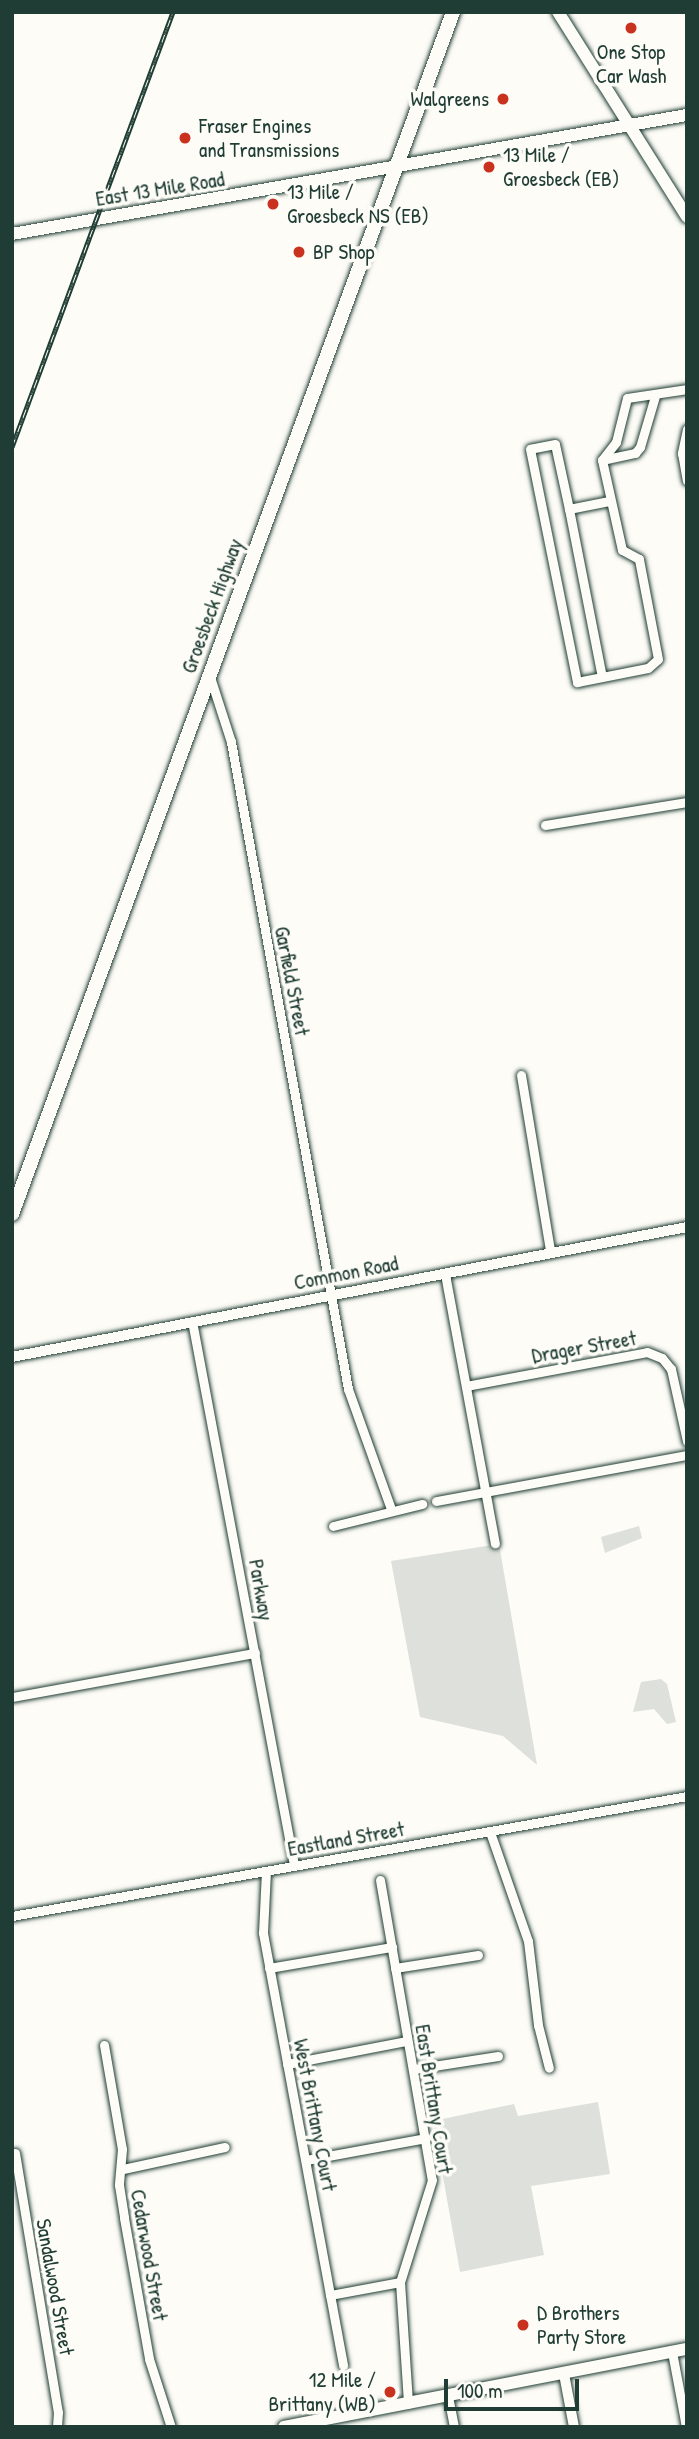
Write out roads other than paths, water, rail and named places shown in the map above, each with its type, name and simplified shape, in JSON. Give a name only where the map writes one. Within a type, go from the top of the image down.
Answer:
[{"type":"main road","name":"Groesbeck Highway","points":[[12,1214],[453,12]]},
{"type":"main road","points":[[558,12],[687,217]]},
{"type":"main road","name":"East 13 Mile Road","points":[[12,233],[395,169],[687,115]]},
{"type":"main road","points":[[285,2427],[338,2422],[408,2404],[687,2349]]},
{"type":"street","points":[[602,677],[555,444],[530,449],[577,682],[648,668],[658,659],[639,559],[622,550],[602,460],[617,442],[627,398],[655,396],[687,389]]},
{"type":"street","points":[[602,460],[635,453],[640,447],[655,396]]},
{"type":"street","points":[[687,429],[682,453],[687,481]]},
{"type":"street","points":[[569,509],[609,500]]},
{"type":"street","name":"Garfield Street","points":[[209,676],[231,742],[348,1389],[391,1509]]},
{"type":"street","points":[[545,825],[687,802]]},
{"type":"street","points":[[521,1075],[550,1251]]},
{"type":"street","name":"Common Road","points":[[12,1357],[445,1274],[550,1251],[687,1227]]},
{"type":"street","points":[[445,1274],[495,1543]]},
{"type":"street","name":"Parkway","points":[[192,1321],[294,1865]]},
{"type":"street","name":"Drager Street","points":[[466,1387],[646,1352],[662,1357],[671,1369],[687,1441]]},
{"type":"street","points":[[436,1501],[687,1455]]},
{"type":"street","points":[[333,1526],[391,1509],[422,1504]]},
{"type":"street","points":[[12,1697],[255,1653]]},
{"type":"street","name":"Eastland Street","points":[[12,1916],[687,1796]]},
{"type":"street","points":[[490,1832],[528,1941],[538,2025],[550,2068]]},
{"type":"street","name":"West Brittany Court","points":[[266,1871],[260,1916],[343,2366]]},
{"type":"street","name":"East Brittany Court","points":[[380,1880],[432,2180],[400,2281],[408,2404]]},
{"type":"street","points":[[269,1968],[392,1947]]},
{"type":"street","points":[[395,1968],[478,1955]]},
{"type":"street","points":[[287,2064],[407,2041]]},
{"type":"street","name":"Cedarwood Street","points":[[104,2045],[123,2169],[118,2185],[149,2359],[171,2427]]},
{"type":"street","points":[[414,2070],[498,2056]]},
{"type":"street","points":[[306,2160],[426,2138]]},
{"type":"street","points":[[123,2169],[225,2147]]},
{"type":"street","name":"Sandalwood Street","points":[[15,2153],[57,2427]]},
{"type":"street","points":[[330,2295],[400,2281]]},
{"type":"street","points":[[672,2352],[686,2427]]},
{"type":"street","points":[[564,2374],[574,2427]]},
{"type":"street","points":[[448,2396],[454,2427]]},
{"type":"railway","points":[[12,447],[173,12]]},
{"type":"place","name":"One Stop Car Wash","points":[[631,28]]},
{"type":"place","name":"Walgreens","points":[[503,99]]},
{"type":"place","name":"Fraser Engines and Transmissions","points":[[185,138]]},
{"type":"place","name":"13 Mile / Groesbeck (EB)","points":[[489,167]]},
{"type":"place","name":"13 Mile / Groesbeck NS (EB)","points":[[273,204]]},
{"type":"place","name":"BP Shop","points":[[299,252]]},
{"type":"place","name":"D Brothers Party Store","points":[[523,2325]]},
{"type":"place","name":"12 Mile / Brittany (WB)","points":[[390,2392]]}]
